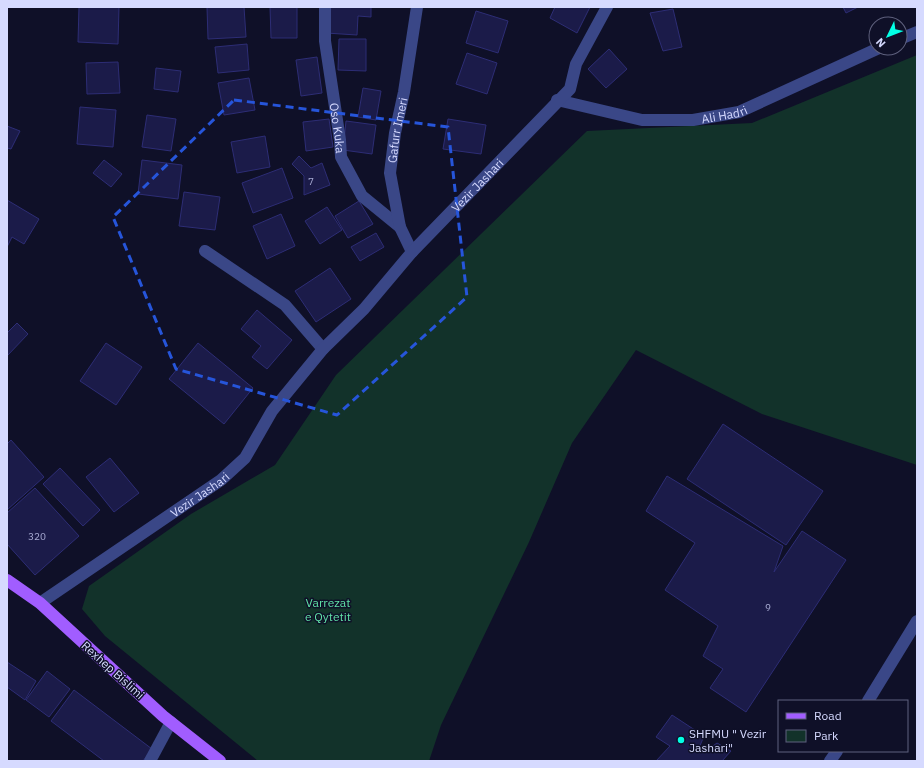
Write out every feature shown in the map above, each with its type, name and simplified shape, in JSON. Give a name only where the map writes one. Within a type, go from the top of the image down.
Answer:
[{"type":"main road","name":"Rexhep Bislimi","points":[[7,580],[40,603],[171,722],[220,761]]},
{"type":"street","name":"Oso Kuka","points":[[325,7],[325,41],[340,140],[341,157],[362,196],[400,227]]},
{"type":"street","name":"Gafurr Imeri","points":[[412,252],[400,227],[390,173],[395,133],[404,92],[417,7]]},
{"type":"street","name":"Vezir Jashari","points":[[40,603],[221,480],[245,458],[272,412],[324,349],[364,310],[412,252],[557,100],[570,89],[576,64],[606,7]]},
{"type":"street","name":"Ali Hadri","points":[[557,100],[642,120],[693,120],[739,112],[868,53]]},
{"type":"street","points":[[205,251],[285,305],[324,349]]},
{"type":"street","points":[[869,700],[917,621]]},
{"type":"street","points":[[150,761],[171,722]]},
{"type":"street","points":[[830,761],[836,752]]},
{"type":"highlighted area","points":[[234,100],[448,127],[467,297],[337,415],[176,369],[113,217]]},
{"type":"green space","name":"Varrezat e Qytetit","points":[[917,55],[917,465],[762,414],[636,350],[572,443],[529,542],[441,725],[429,761],[258,761],[105,636],[82,609],[89,586],[191,514],[275,465],[336,375],[587,131],[752,123]]},
{"type":"building","points":[[79,7],[119,7],[118,44],[78,42]]},
{"type":"building","points":[[207,7],[244,7],[246,37],[208,39]]},
{"type":"building","points":[[270,7],[297,7],[297,38],[271,38]]},
{"type":"building","points":[[328,7],[371,7],[371,17],[358,16],[357,35],[326,33]]},
{"type":"building","points":[[555,7],[590,7],[577,33],[550,18]]},
{"type":"building","points":[[843,7],[858,7],[846,13]]},
{"type":"building","points":[[673,9],[682,47],[663,51],[650,13]]},
{"type":"building","points":[[476,11],[508,21],[498,53],[466,43]]},
{"type":"building","points":[[339,39],[366,39],[366,71],[338,70]]},
{"type":"building","points":[[247,44],[249,70],[218,73],[215,47]]},
{"type":"building","points":[[609,49],[627,69],[606,88],[588,69]]},
{"type":"building","points":[[467,53],[497,63],[487,94],[456,84]]},
{"type":"building","points":[[317,57],[322,93],[301,96],[296,60]]},
{"type":"building","points":[[118,62],[120,93],[87,94],[86,63]]},
{"type":"building","points":[[156,68],[181,71],[178,92],[154,89]]},
{"type":"building","points":[[249,78],[255,110],[224,115],[218,83]]},
{"type":"building","points":[[363,88],[381,91],[376,120],[358,117]]},
{"type":"building","points":[[80,107],[116,110],[113,147],[77,144]]},
{"type":"building","points":[[147,115],[176,119],[171,151],[142,147]]},
{"type":"building","points":[[329,119],[333,147],[306,151],[303,122]]},
{"type":"building","points":[[448,119],[486,125],[481,154],[443,149]]},
{"type":"building","points":[[346,121],[376,125],[372,154],[343,150]]},
{"type":"building","points":[[7,126],[20,131],[11,149],[7,148]]},
{"type":"building","points":[[265,136],[270,167],[237,173],[231,142]]},
{"type":"building","points":[[299,156],[311,168],[322,163],[330,185],[304,195],[304,176],[292,164]]},
{"type":"building","points":[[104,160],[122,174],[111,187],[93,173]]},
{"type":"building","points":[[142,160],[182,165],[178,199],[138,194]]},
{"type":"building","points":[[282,168],[293,198],[253,213],[242,183]]},
{"type":"building","points":[[184,192],[220,197],[215,230],[179,226]]},
{"type":"building","points":[[7,200],[39,219],[24,244],[12,237],[7,247]]},
{"type":"building","points":[[359,201],[373,224],[348,238],[335,216]]},
{"type":"building","points":[[327,207],[342,230],[320,244],[305,221]]},
{"type":"building","points":[[281,214],[295,246],[267,259],[253,226]]},
{"type":"building","points":[[376,233],[384,247],[360,261],[351,247]]},
{"type":"building","points":[[330,268],[351,299],[316,322],[295,291]]},
{"type":"building","points":[[257,310],[292,340],[267,369],[252,357],[261,346],[241,329]]},
{"type":"building","points":[[17,323],[28,334],[7,356],[7,333]]},
{"type":"building","points":[[106,343],[142,367],[116,405],[80,381]]},
{"type":"building","points":[[198,343],[253,388],[224,424],[169,379]]},
{"type":"building","points":[[723,424],[823,491],[786,545],[687,479]]},
{"type":"building","points":[[11,440],[44,477],[7,510],[7,444]]},
{"type":"building","points":[[110,458],[139,493],[114,512],[86,477]]},
{"type":"building","points":[[60,468],[100,510],[83,526],[43,484]]},
{"type":"building","points":[[667,476],[783,546],[774,572],[802,531],[846,560],[746,712],[710,688],[723,669],[703,656],[718,626],[665,590],[695,543],[646,511]]},
{"type":"building","points":[[35,488],[79,536],[35,575],[7,544],[7,513]]},
{"type":"building","points":[[7,662],[36,681],[25,700],[7,687]]},
{"type":"building","points":[[47,671],[70,689],[49,717],[26,700]]},
{"type":"building","points":[[74,690],[152,749],[143,761],[104,761],[51,721]]},
{"type":"building","name":"SHFMU \" Vezir Jashari\"","points":[[672,715],[704,736],[699,748],[706,751],[717,743],[731,751],[722,761],[656,761],[670,746],[656,737]]},
{"type":"place","name":"SHFMU \" Vezir Jashari\"","points":[[681,740]]}]
